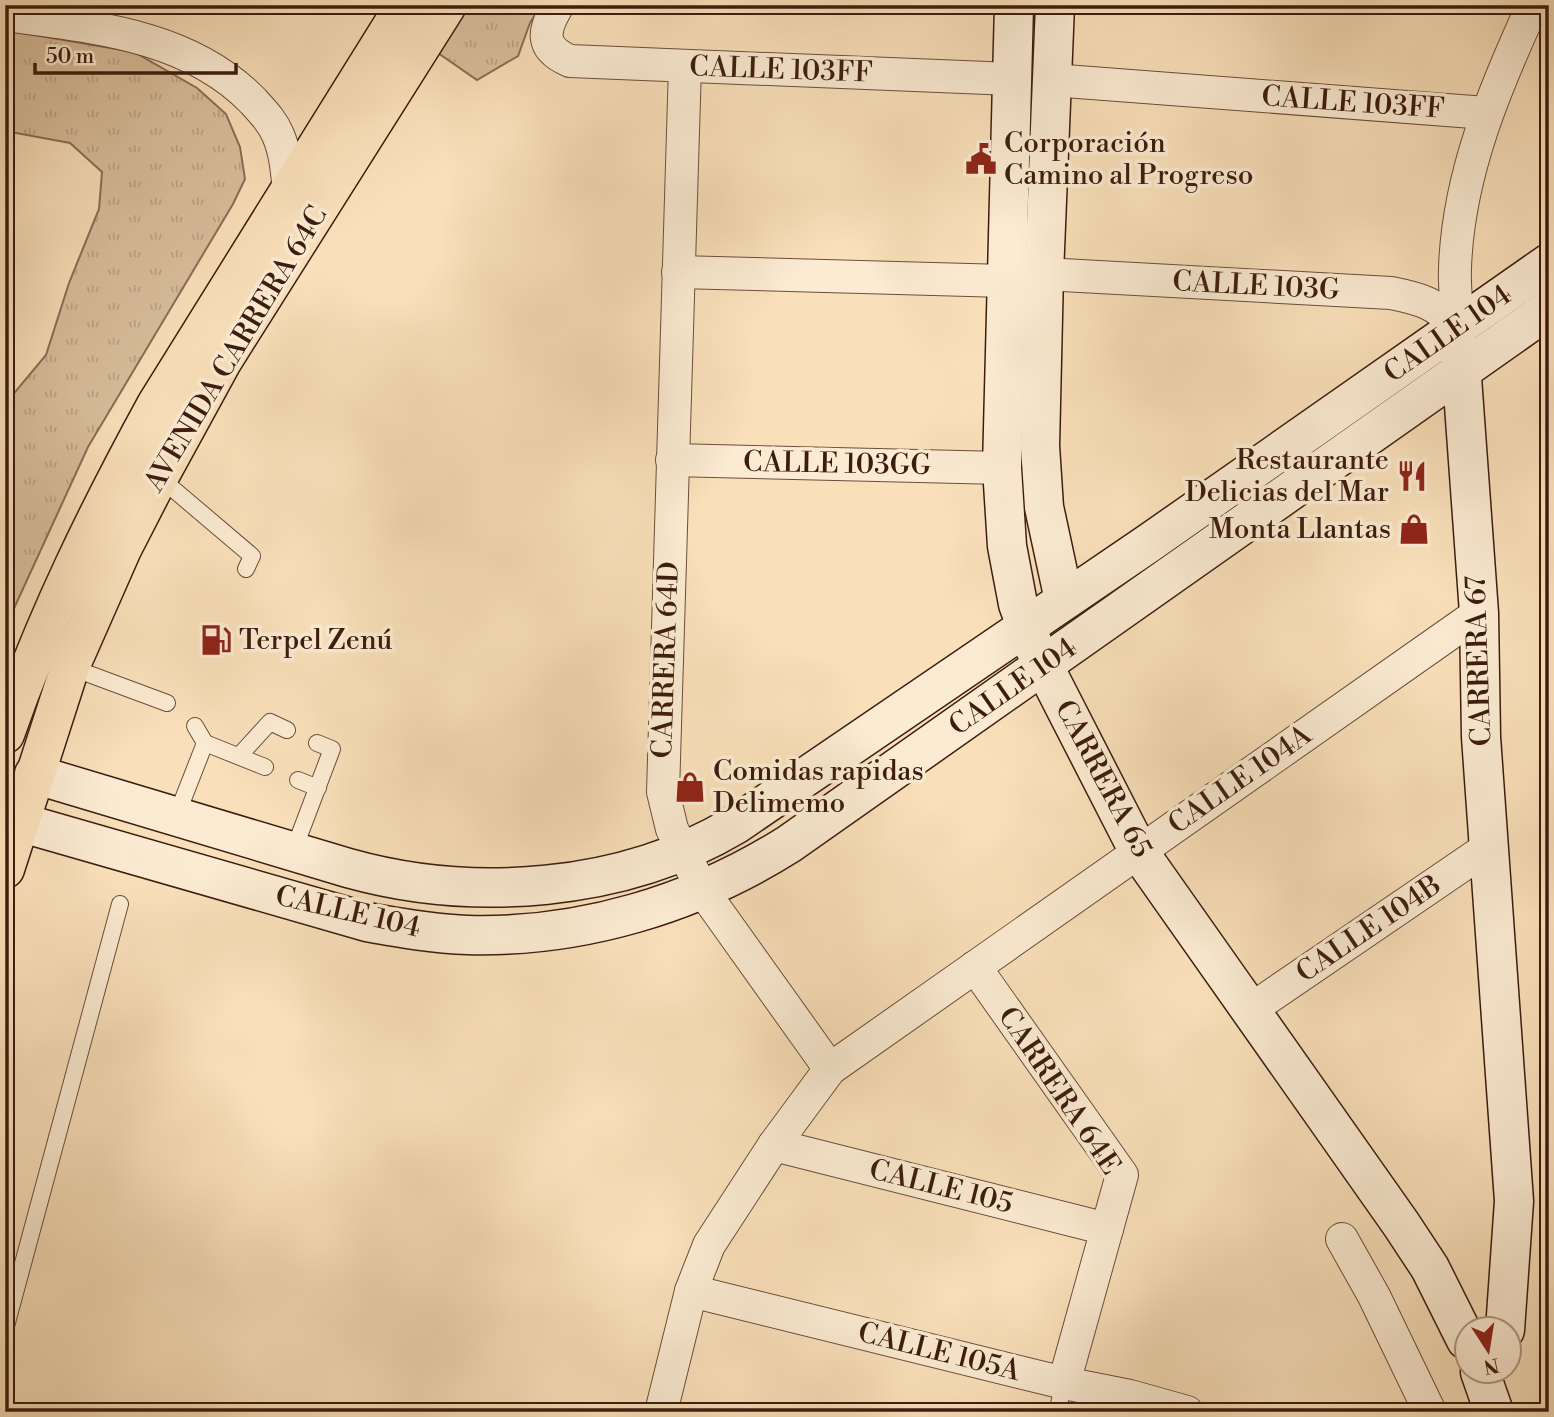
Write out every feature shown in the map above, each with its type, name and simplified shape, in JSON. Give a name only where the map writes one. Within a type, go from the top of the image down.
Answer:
[{"type":"main road","name":"AVENIDA CARRERA 64C","points":[[5,734],[40,639],[156,405],[405,5]]},
{"type":"main road","name":"AVENIDA CARRERA 64C","points":[[5,869],[70,667],[122,549],[223,359],[447,5]]},
{"type":"main road","name":"CARRERA 65","points":[[1014,5],[1002,468],[1007,546],[1025,626],[1139,852],[1401,1223],[1430,1268],[1454,1316]]},
{"type":"main road","points":[[1055,5],[1040,446],[1050,540],[1065,600]]},
{"type":"main road","name":"CALLE 104","points":[[34,774],[378,877],[456,886],[500,887],[581,880],[642,866],[708,841],[735,825],[1065,600],[1549,263]]},
{"type":"main road","name":"CALLE 104","points":[[19,822],[367,922],[425,932],[469,935],[529,933],[661,906],[703,891],[757,864],[789,844],[1549,309]]},
{"type":"main road","name":"CARRERA 67","points":[[1458,327],[1479,613],[1480,723],[1514,1201],[1506,1316]]},
{"type":"main road","points":[[1485,1386],[1494,1412]]},
{"type":"main road","points":[[1505,1386],[1507,1412]]},
{"type":"street","name":"CALLE 103FF","points":[[558,5],[545,31],[547,41],[553,52],[570,61],[1012,79]]},
{"type":"street","name":"CARRERA 67","points":[[1458,327],[1455,268],[1460,218],[1486,113],[1532,5]]},
{"type":"street","points":[[5,15],[119,32],[164,45],[223,75],[269,118],[285,156],[289,192]]},
{"type":"street","name":"CARRERA 64D","points":[[685,66],[663,792],[672,829],[703,891],[830,1069]]},
{"type":"street","name":"CALLE 103FF","points":[[1052,80],[1486,113]]},
{"type":"street","points":[[678,272],[1005,281]]},
{"type":"street","name":"CALLE 103G","points":[[1044,274],[1391,293],[1426,301],[1439,308],[1458,327]]},
{"type":"street","name":"CALLE 103GG","points":[[672,460],[1002,468]]},
{"type":"street","name":"CALLE 104A","points":[[830,1069],[1479,613]]},
{"type":"street","name":"CALLE 104B","points":[[1250,1010],[1489,847]]},
{"type":"street","name":"CARRERA 64E","points":[[975,967],[1122,1175],[1061,1397]]},
{"type":"street","points":[[661,1412],[691,1291],[709,1245],[775,1145],[830,1069]]},
{"type":"street","name":"CALLE 105","points":[[775,1145],[1107,1229]]},
{"type":"street","points":[[1342,1239],[1374,1296],[1430,1412]]},
{"type":"street","name":"CALLE 105A","points":[[691,1291],[1061,1397],[1130,1396],[1187,1412]]},
{"type":"lane","points":[[159,477],[253,556],[246,569]]},
{"type":"lane","points":[[70,667],[167,703]]},
{"type":"lane","points":[[239,756],[271,722],[287,730]]},
{"type":"lane","points":[[195,726],[205,743],[265,767]]},
{"type":"lane","points":[[176,817],[205,743]]},
{"type":"lane","points":[[293,852],[332,749],[317,743]]},
{"type":"lane","points":[[298,780],[318,788]]},
{"type":"lane","points":[[5,1330],[120,904]]},
{"type":"green space","points":[[468,5],[542,5],[530,23],[518,56],[477,80],[438,53]]},
{"type":"green space","points":[[5,30],[134,52],[197,88],[226,114],[240,147],[245,179],[233,204],[88,447],[5,628],[5,404],[46,355],[69,283],[99,209],[102,172],[70,143],[5,131]]},
{"type":"place","name":"Corporación Camino al Progreso","points":[[981,159]]},
{"type":"place","name":"Restaurante Delicias del Mar","points":[[1412,476]]},
{"type":"place","name":"Monta Llantas","points":[[1414,529]]},
{"type":"place","name":"Terpel Zenú","points":[[216,640]]},
{"type":"place","name":"Comidas rapidas Delimemo","points":[[690,787]]}]
